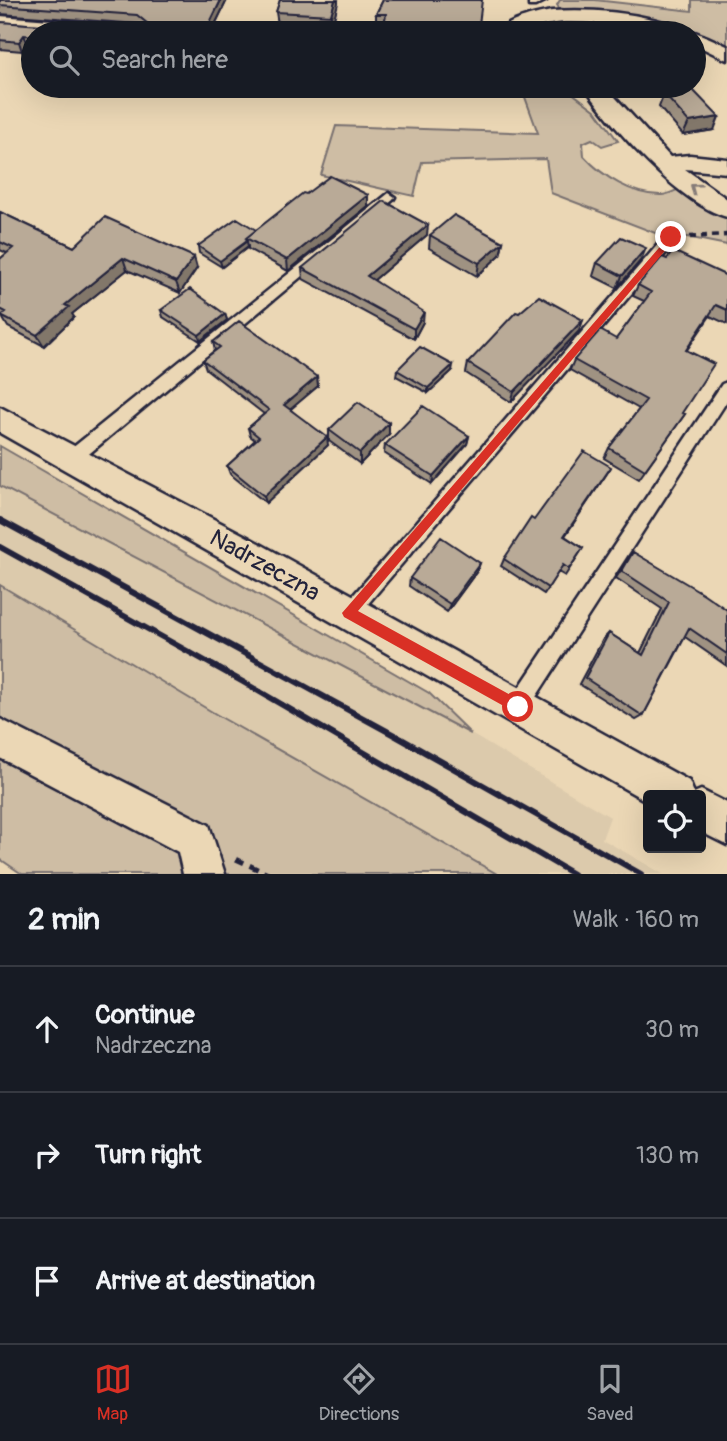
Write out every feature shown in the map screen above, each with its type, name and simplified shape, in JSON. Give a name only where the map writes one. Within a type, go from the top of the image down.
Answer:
[{"type":"street","points":[[524,21],[539,11],[623,21]]},
{"type":"street","points":[[0,22],[21,24]]},
{"type":"street","points":[[706,43],[727,54]]},
{"type":"street","points":[[604,98],[629,130],[666,164],[698,191],[727,209]]},
{"type":"street","points":[[666,164],[690,162],[727,166]]},
{"type":"street","name":"Nadrzeczna","points":[[0,419],[666,790]]},
{"type":"street","points":[[0,738],[195,839],[204,874]]},
{"type":"street","points":[[706,813],[727,825]]},
{"type":"lane","points":[[72,458],[389,197]]},
{"type":"lane","points":[[349,613],[671,237]]},
{"type":"lane","points":[[518,707],[727,388]]},
{"type":"path","points":[[671,237],[727,234]]},
{"type":"shaded area","points":[[560,0],[595,0],[692,11],[692,0],[727,0],[727,47],[706,37],[706,21],[645,21],[559,8],[557,5]]},
{"type":"shaded area","points":[[525,98],[579,98],[596,111],[618,141],[602,146],[592,139],[583,143],[584,156],[609,177],[640,192],[664,195],[683,187],[727,218],[727,245],[672,234],[663,236],[551,193],[546,159],[422,162],[414,196],[321,175],[336,126],[538,133]]},
{"type":"shaded area","points":[[0,446],[429,693],[471,734],[0,486]]},
{"type":"shaded area","points":[[0,486],[471,734],[610,817],[602,839],[663,874],[497,874],[224,719],[0,585]]},
{"type":"shaded area","points":[[0,585],[224,719],[497,874],[22,874],[0,859]]},
{"type":"building","points":[[0,0],[221,0],[211,21],[144,21],[137,15],[0,5]]},
{"type":"building","points":[[280,0],[335,0],[331,15],[276,12]]},
{"type":"building","points":[[383,0],[482,0],[479,21],[385,21],[386,14],[376,14]]},
{"type":"building","points":[[0,22],[21,24],[19,42],[0,40]]},
{"type":"building","points":[[668,98],[701,98],[719,117],[689,122]]},
{"type":"building","points":[[330,176],[368,195],[287,260],[246,238],[303,193],[306,194]]},
{"type":"building","points":[[384,201],[428,225],[367,276],[424,312],[414,329],[302,268]]},
{"type":"building","points":[[0,212],[74,247],[105,217],[194,257],[176,282],[123,258],[65,305],[69,307],[37,335],[1,316],[6,312],[0,309],[0,259],[13,248],[0,242]]},
{"type":"building","points":[[454,215],[503,242],[479,263],[430,235]]},
{"type":"building","points":[[237,218],[256,230],[246,238],[247,241],[220,261],[198,246]]},
{"type":"building","points":[[621,237],[646,248],[622,276],[597,263]]},
{"type":"building","points":[[673,251],[727,276],[727,310],[716,305],[686,350],[714,364],[682,413],[685,414],[645,470],[609,448],[646,400],[574,360],[600,330],[616,339],[651,292],[638,285],[662,257],[667,259]]},
{"type":"building","points":[[190,289],[225,314],[199,335],[161,310]]},
{"type":"building","points":[[539,296],[583,320],[514,392],[468,363],[516,312],[519,313]]},
{"type":"building","points":[[239,321],[317,377],[284,405],[327,437],[264,496],[227,466],[259,437],[248,428],[269,410],[203,360],[220,347],[213,342]]},
{"type":"building","points":[[420,347],[453,365],[428,388],[397,370]]},
{"type":"building","points":[[358,402],[389,423],[360,453],[329,430]]},
{"type":"building","points":[[423,406],[469,436],[433,476],[385,445]]},
{"type":"building","points":[[584,451],[611,467],[564,536],[583,548],[569,569],[563,565],[548,588],[504,559],[531,518],[534,520]]},
{"type":"building","points":[[441,537],[480,563],[450,604],[410,578]]},
{"type":"building","points":[[633,552],[727,610],[727,654],[689,628],[643,716],[585,678],[609,633],[643,655],[669,602],[622,571]]},
{"type":"railway","points":[[0,520],[396,736],[641,874]]},
{"type":"railway","points":[[0,547],[243,682],[573,874]]},
{"type":"route","points":[[518,707],[349,613],[671,237]]}]
